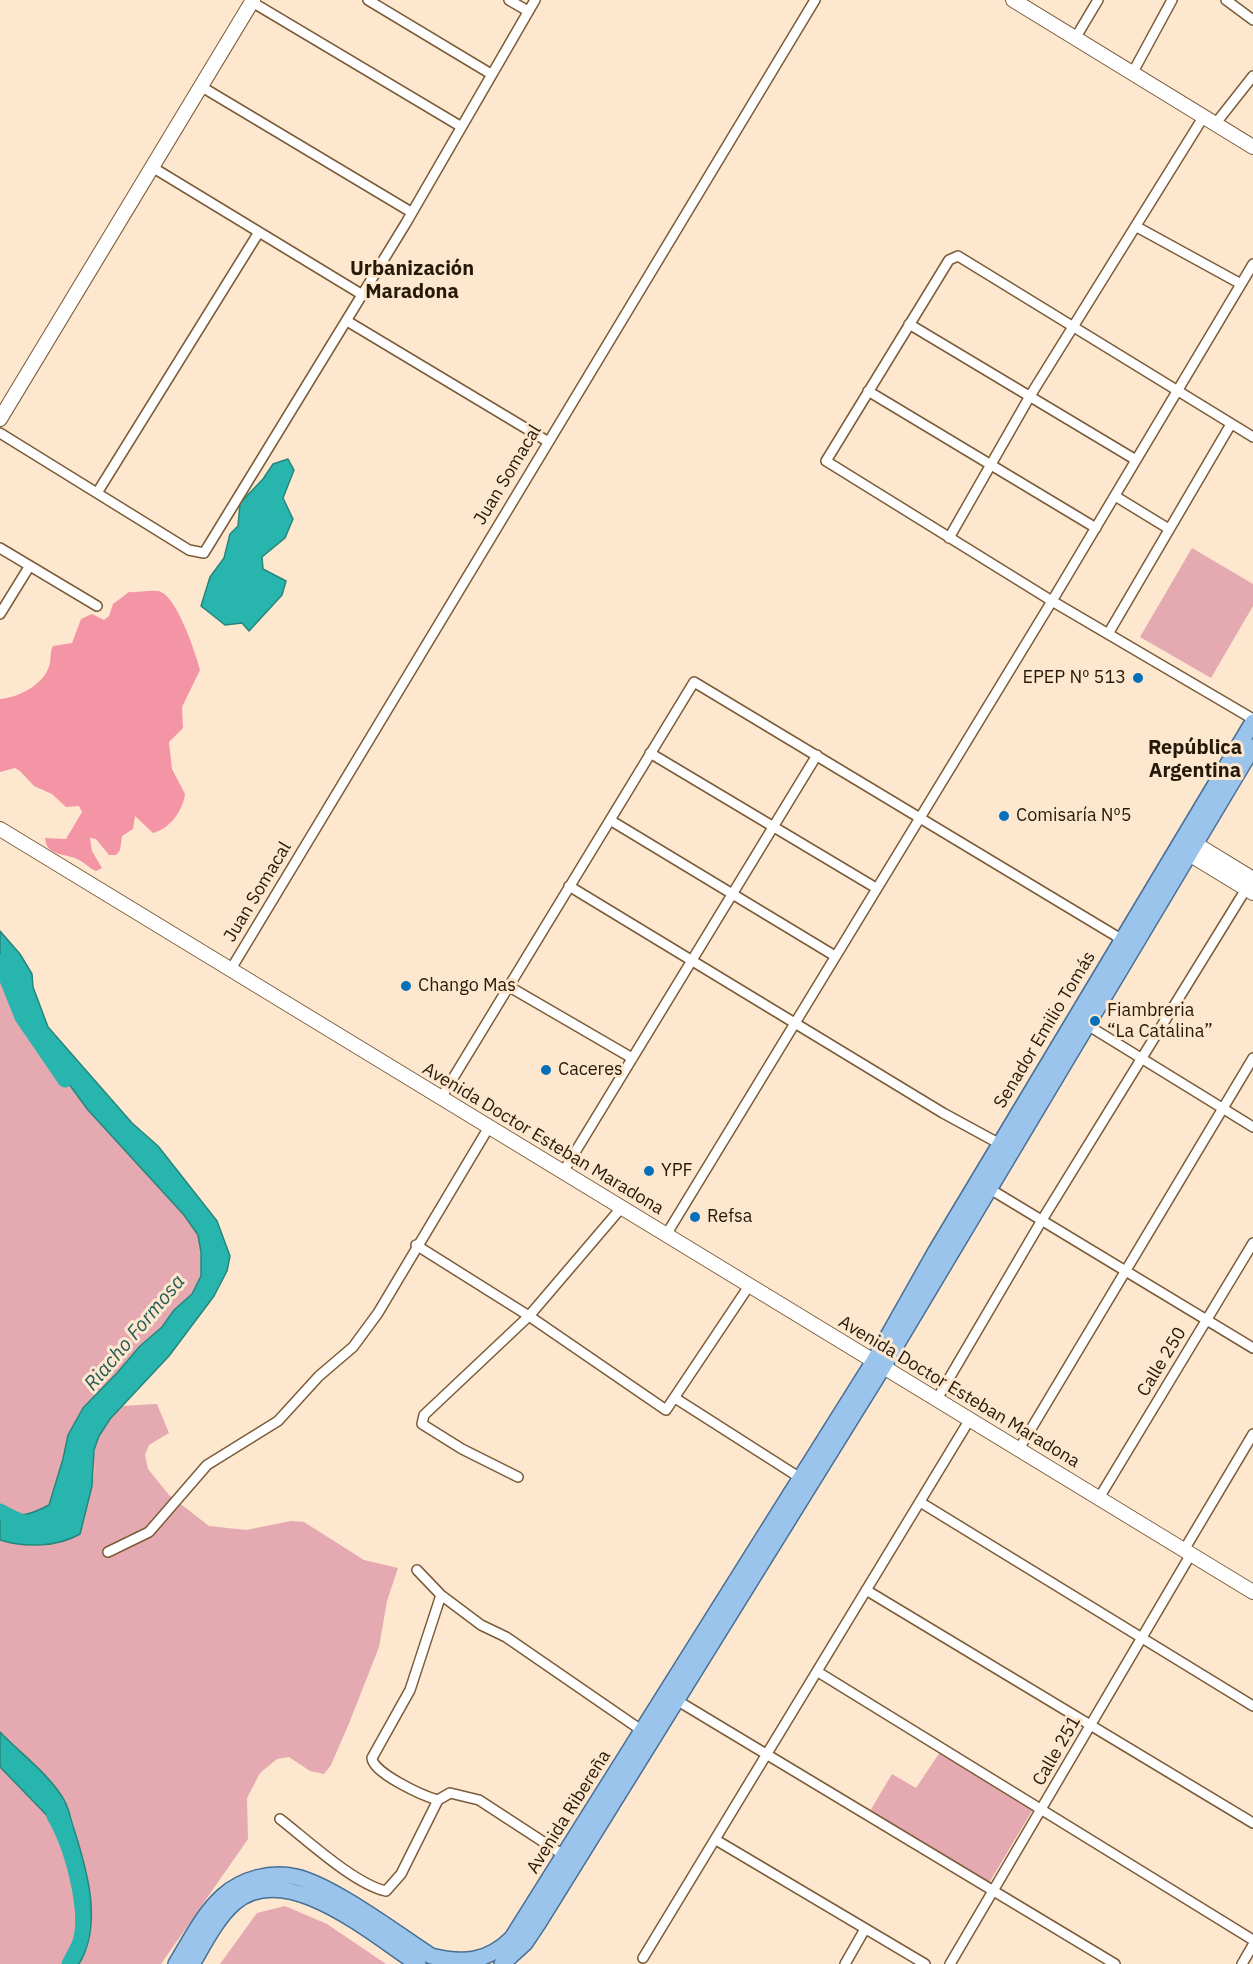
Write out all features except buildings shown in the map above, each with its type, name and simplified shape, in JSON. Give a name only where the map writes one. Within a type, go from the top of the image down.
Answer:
[{"type":"main road","points":[[0,419],[253,1]]},
{"type":"main road","points":[[1018,1],[1253,147]]},
{"type":"main road","name":"Senador Emilio Tomás","points":[[878,1364],[1186,845],[1253,720]]},
{"type":"main road","name":"Senador Emilio Tomás","points":[[1186,845],[1253,747]]},
{"type":"main road","name":"Avenida Doctor Esteban Maradona","points":[[0,829],[1253,1592]]},
{"type":"main road","points":[[1186,845],[1251,884]]},
{"type":"main road","name":"Senador Emilio Tomás","points":[[983,1185],[1000,1144],[1080,1021]]},
{"type":"main road","name":"Avenida Ribereña","points":[[502,1964],[525,1943],[570,1860],[878,1364]]},
{"type":"main road","name":"Avenida Ribereña","points":[[176,1964],[204,1918],[224,1895],[238,1885],[275,1875],[297,1877],[324,1888],[431,1956],[456,1962],[472,1962],[489,1957],[512,1938],[570,1860]]},
{"type":"main road","points":[[192,1964],[233,1904],[258,1890],[271,1889],[288,1889],[310,1896],[418,1964]]},
{"type":"street","points":[[368,0],[491,74]]},
{"type":"street","points":[[509,0],[528,11]]},
{"type":"street","points":[[0,433],[189,550],[204,553],[347,321],[535,0]]},
{"type":"street","name":"Juan Somacal","points":[[231,969],[547,441],[816,0]]},
{"type":"street","points":[[1076,38],[1098,0]]},
{"type":"street","points":[[1133,72],[1172,0]]},
{"type":"street","points":[[1226,0],[1253,20]]},
{"type":"street","points":[[253,1],[460,126]]},
{"type":"street","points":[[949,538],[1030,396],[1137,227],[1210,120],[1253,76]]},
{"type":"street","points":[[202,87],[411,212]]},
{"type":"street","points":[[152,167],[361,294]]},
{"type":"street","points":[[1137,227],[1241,284]]},
{"type":"street","points":[[97,493],[259,232]]},
{"type":"street","points":[[1253,437],[958,256],[949,260],[826,458],[826,464],[1253,720]]},
{"type":"street","points":[[666,1235],[1052,601],[1253,264]]},
{"type":"street","points":[[347,321],[547,441]]},
{"type":"street","points":[[909,324],[1136,460]]},
{"type":"street","points":[[868,391],[1096,528]]},
{"type":"street","points":[[1108,634],[1231,424]]},
{"type":"street","points":[[1115,495],[1169,529]]},
{"type":"street","points":[[0,548],[97,606]]},
{"type":"street","points":[[0,614],[29,567]]},
{"type":"street","points":[[441,1098],[694,682],[1127,943]]},
{"type":"street","points":[[650,753],[772,828],[876,888]]},
{"type":"street","points":[[563,1172],[817,755]]},
{"type":"street","points":[[610,820],[835,956]]},
{"type":"street","points":[[937,1400],[1042,1220],[1251,884]]},
{"type":"street","points":[[569,886],[943,1113],[1000,1144]]},
{"type":"street","points":[[508,986],[632,1058]]},
{"type":"street","points":[[1080,1021],[1253,1127]]},
{"type":"street","points":[[1018,1449],[1253,1058]]},
{"type":"street","points":[[108,1552],[149,1532],[207,1466],[278,1421],[319,1376],[353,1347],[378,1313],[416,1245],[489,1127]]},
{"type":"street","points":[[983,1185],[1253,1348]]},
{"type":"street","points":[[518,1477],[462,1449],[422,1424],[424,1415],[529,1317],[622,1208]]},
{"type":"street","name":"Calle 250","points":[[1099,1498],[1253,1243]]},
{"type":"street","points":[[416,1245],[529,1317],[666,1410],[749,1286]]},
{"type":"street","points":[[675,1398],[806,1481]]},
{"type":"street","points":[[643,1958],[970,1419]]},
{"type":"street","name":"Calle 251","points":[[950,1964],[1143,1638],[1253,1434]]},
{"type":"street","points":[[920,1502],[1253,1706]]},
{"type":"street","points":[[417,1570],[441,1595],[481,1624],[506,1636],[648,1735]]},
{"type":"street","points":[[866,1590],[1253,1823]]},
{"type":"street","points":[[438,1800],[425,1797],[376,1769],[372,1758],[410,1690],[441,1595]]},
{"type":"street","points":[[818,1672],[1253,1940]]},
{"type":"street","points":[[672,1697],[1115,1964]]},
{"type":"street","points":[[280,1819],[332,1860],[386,1891],[401,1875],[438,1800],[450,1793],[479,1800],[570,1860]]},
{"type":"street","points":[[716,1840],[925,1964]]},
{"type":"street","points":[[844,1964],[865,1929]]},
{"type":"street","points":[[1242,1964],[1253,1945]]},
{"type":"shaded area","points":[[1192,548],[1253,584],[1253,606],[1211,678],[1140,637]]},
{"type":"shaded area","points":[[158,591],[167,596],[185,627],[200,670],[182,707],[183,728],[169,742],[172,769],[185,794],[175,818],[165,827],[153,833],[135,816],[133,829],[122,836],[120,850],[116,855],[109,855],[96,839],[90,838],[92,851],[102,868],[96,871],[79,860],[58,854],[46,844],[45,838],[66,839],[82,812],[79,806],[66,807],[52,794],[34,786],[15,768],[0,772],[0,699],[21,694],[34,686],[48,669],[53,646],[72,643],[81,619],[92,614],[104,620],[109,616],[113,604],[129,592]]},
{"type":"shaded area","points":[[0,962],[22,1017],[61,1076],[195,1216],[207,1278],[123,1377],[76,1490],[22,1523],[0,1511]]},
{"type":"shaded area","points":[[157,1404],[169,1433],[149,1445],[145,1455],[148,1469],[169,1495],[209,1526],[246,1530],[291,1521],[304,1522],[364,1560],[398,1568],[387,1601],[379,1647],[331,1765],[324,1774],[310,1771],[289,1757],[277,1759],[260,1773],[247,1798],[248,1839],[161,1964],[79,1964],[87,1949],[92,1911],[87,1876],[71,1815],[0,1733],[0,1540],[29,1544],[46,1543],[67,1535],[82,1518],[90,1496],[95,1449],[105,1426],[121,1406]]},
{"type":"shaded area","points":[[0,1752],[64,1833],[76,1870],[80,1901],[81,1938],[69,1964],[0,1964]]},
{"type":"shaded area","points":[[940,1752],[1033,1809],[989,1883],[870,1811],[892,1774],[916,1788]]},
{"type":"shaded area","points":[[285,1906],[327,1924],[386,1964],[220,1964],[257,1913]]},
{"type":"water","points":[[288,459],[294,470],[283,498],[293,519],[285,538],[262,557],[263,569],[286,581],[282,595],[249,631],[242,623],[225,625],[201,606],[210,577],[224,558],[230,534],[238,526],[240,503],[263,479],[273,464]]},
{"type":"water","points":[[0,931],[20,954],[32,974],[33,987],[48,1027],[132,1123],[158,1146],[217,1221],[230,1256],[227,1271],[214,1296],[169,1356],[110,1419],[99,1436],[94,1450],[92,1486],[80,1534],[62,1542],[41,1545],[9,1543],[0,1540],[0,1509],[18,1515],[37,1511],[49,1505],[68,1435],[83,1408],[140,1346],[162,1327],[174,1310],[192,1294],[201,1276],[201,1252],[198,1235],[184,1215],[88,1110],[33,1035],[0,971]]},
{"type":"water","points":[[0,1732],[48,1778],[68,1807],[84,1862],[90,1897],[90,1932],[79,1964],[69,1964],[81,1938],[80,1901],[76,1870],[64,1833],[0,1767]]},
{"type":"waterway","name":"Riacho Formosa","points":[[0,962],[22,1017],[65,1080]]},
{"type":"waterway","name":"Riacho Formosa","points":[[0,1511],[22,1522],[35,1524],[59,1516]]},
{"type":"waterway","name":"Riacho Formosa","points":[[54,1816],[72,1858],[82,1909],[81,1938],[69,1964]]},
{"type":"place","name":"EPEP Nº 513","points":[[1138,678]]},
{"type":"place","name":"Comisaría Nº5","points":[[1004,816]]},
{"type":"place","name":"Chango Mas","points":[[406,986]]},
{"type":"place","name":"Fiambreria “La Catalina”","points":[[1095,1021]]},
{"type":"place","name":"Caceres","points":[[546,1070]]},
{"type":"place","name":"YPF","points":[[649,1171]]},
{"type":"place","name":"Refsa","points":[[695,1217]]},
{"type":"district","name":"Urbanización Maradona","points":[[412,280]]},
{"type":"district","name":"República Argentina","points":[[1195,760]]}]
